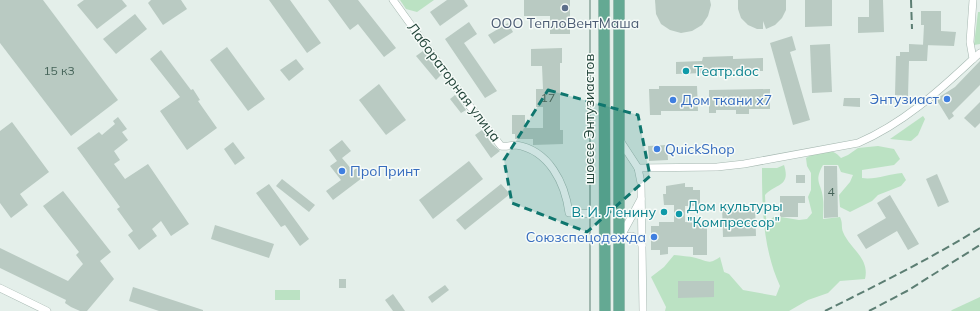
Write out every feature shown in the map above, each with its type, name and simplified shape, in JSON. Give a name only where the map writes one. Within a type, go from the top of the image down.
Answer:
[{"type":"main road","name":"шоссе Энтузиастов","points":[[604,0],[605,311]]},
{"type":"main road","points":[[618,311],[619,0]]},
{"type":"street","name":"Лабораторная улица","points":[[393,0],[468,104],[501,146],[515,145],[533,151],[546,159],[560,180],[567,199],[569,213],[604,214]]},
{"type":"street","points":[[973,0],[970,42],[973,59]]},
{"type":"street","points":[[638,168],[717,167],[744,164],[858,144],[876,136],[928,100],[980,53]]},
{"type":"street","points":[[619,139],[638,168],[641,183],[643,311]]},
{"type":"street","points":[[618,246],[642,199]]},
{"type":"street","points":[[618,246],[621,240],[628,236],[636,237],[642,248]]},
{"type":"street","points":[[0,288],[47,311]]},
{"type":"highlighted area","points":[[548,90],[638,115],[650,176],[587,232],[512,203],[504,160]]},
{"type":"green space","points":[[400,0],[434,0],[417,12],[406,9]]},
{"type":"green space","points":[[978,12],[980,12],[980,44],[974,45]]},
{"type":"green space","points":[[923,116],[925,119],[918,135],[911,141],[890,139]]},
{"type":"green space","points":[[878,146],[894,149],[900,159],[894,165],[862,170],[862,178],[872,178],[902,173],[906,180],[901,186],[878,195],[872,201],[850,212],[840,207],[839,195],[850,182],[853,175],[841,172],[838,165],[823,165],[818,179],[823,201],[823,219],[840,217],[843,232],[846,238],[865,265],[865,279],[840,281],[828,293],[808,300],[789,311],[665,311],[666,307],[651,277],[664,267],[674,255],[693,257],[708,262],[720,257],[724,272],[729,274],[743,290],[776,296],[780,286],[774,272],[767,243],[762,199],[762,168],[777,168],[784,165],[786,172],[784,181],[765,195],[766,218],[768,221],[775,216],[799,220],[807,219],[812,213],[808,197],[811,190],[811,173],[807,166],[806,158],[824,150],[833,152],[841,158],[858,148]]},
{"type":"green space","points":[[275,290],[300,290],[300,300],[275,300]]},
{"type":"green space","points":[[980,297],[980,311],[951,311],[952,310]]},
{"type":"building","points":[[0,0],[43,0],[118,100],[71,136],[0,43]]},
{"type":"building","points":[[84,0],[122,0],[127,6],[97,29],[77,5]]},
{"type":"building","points":[[151,0],[181,0],[187,9],[163,25],[148,3]]},
{"type":"building","points":[[269,0],[290,0],[321,43],[307,53]]},
{"type":"building","points":[[328,0],[358,0],[396,48],[384,57],[358,24],[350,30]]},
{"type":"building","points":[[447,0],[464,0],[468,6],[440,26],[430,12]]},
{"type":"building","points":[[524,0],[570,0],[570,34],[550,34],[550,16],[524,16]]},
{"type":"building","points":[[655,0],[710,0],[711,5],[708,16],[702,25],[692,31],[681,33],[670,30],[661,24],[656,14]]},
{"type":"building","points":[[738,0],[786,0],[786,10],[782,18],[775,25],[766,29],[763,21],[763,29],[757,29],[748,25],[741,18],[738,9]]},
{"type":"building","points":[[805,0],[832,0],[832,26],[805,27]]},
{"type":"building","points":[[869,0],[883,0],[884,32],[858,33],[858,17],[869,17]]},
{"type":"building","points":[[921,11],[941,11],[941,31],[956,32],[954,46],[923,45],[924,25],[921,25]]},
{"type":"building","points":[[135,14],[147,29],[116,54],[103,39]]},
{"type":"building","points":[[469,22],[477,34],[464,43],[497,91],[485,98],[445,39]]},
{"type":"building","points":[[508,23],[513,32],[494,44],[488,35]]},
{"type":"building","points":[[792,36],[796,50],[790,52],[810,120],[793,125],[770,43]]},
{"type":"building","points":[[830,44],[832,92],[812,93],[810,45]]},
{"type":"building","points":[[909,44],[928,45],[927,61],[909,61],[908,96],[895,95],[896,56],[900,56],[900,52],[909,52]]},
{"type":"building","points":[[227,47],[265,99],[248,111],[210,60]]},
{"type":"building","points":[[562,48],[562,63],[560,63],[560,130],[563,130],[563,144],[533,145],[533,139],[515,139],[515,134],[512,134],[512,115],[525,115],[525,128],[543,128],[543,107],[536,107],[536,89],[543,89],[542,66],[531,66],[531,49]]},
{"type":"building","points":[[161,50],[191,90],[193,89],[200,100],[198,101],[217,128],[187,150],[160,111],[180,97],[150,59]]},
{"type":"building","points":[[423,51],[441,75],[436,80],[416,56]]},
{"type":"building","points":[[733,56],[733,59],[763,58],[763,71],[703,71],[703,73],[676,74],[676,62],[702,61],[703,57]]},
{"type":"building","points":[[296,59],[304,69],[289,81],[280,70]]},
{"type":"building","points":[[980,61],[980,85],[952,113],[954,116],[949,120],[936,99],[955,87]]},
{"type":"building","points":[[379,84],[406,120],[386,135],[359,100]]},
{"type":"building","name":"Дом ткани x7","points":[[659,86],[697,86],[698,111],[661,111],[661,115],[650,115],[649,89],[659,89]]},
{"type":"building","points":[[770,89],[770,109],[749,109],[749,114],[736,114],[736,110],[716,110],[716,113],[709,113],[709,90]]},
{"type":"building","points":[[455,95],[466,110],[461,113],[450,99]]},
{"type":"building","points":[[844,98],[860,98],[860,107],[843,106]]},
{"type":"building","points":[[980,102],[980,123],[975,128],[964,118]]},
{"type":"building","points":[[118,117],[127,129],[122,132],[128,140],[114,151],[120,160],[114,164],[125,179],[148,164],[189,224],[171,236],[161,221],[152,229],[157,236],[139,250],[128,235],[133,231],[117,209],[120,207],[77,148],[99,132],[102,135],[115,124],[113,121]]},
{"type":"building","points":[[12,122],[49,172],[20,194],[28,205],[11,218],[0,203],[0,131]]},
{"type":"building","points":[[482,130],[492,144],[500,151],[491,158],[475,135]]},
{"type":"building","points":[[342,140],[351,151],[342,158],[353,171],[359,166],[366,175],[333,200],[326,191],[341,180],[330,166],[337,161],[329,150]]},
{"type":"building","points":[[233,142],[245,158],[235,165],[224,149]]},
{"type":"building","points":[[667,145],[668,160],[649,161],[648,146]]},
{"type":"building","points":[[469,161],[483,179],[433,219],[419,200]]},
{"type":"building","points":[[824,166],[837,166],[838,217],[824,218]]},
{"type":"building","points":[[937,174],[949,202],[938,207],[926,179]]},
{"type":"building","points":[[796,175],[805,175],[805,183],[796,183]]},
{"type":"building","points":[[282,179],[315,205],[309,212],[276,186]]},
{"type":"building","name":"Дом культуры \"Компрессор\"","points":[[685,183],[685,187],[693,187],[693,190],[700,190],[700,206],[685,206],[685,222],[707,223],[707,255],[693,255],[693,247],[668,247],[668,254],[660,255],[660,250],[651,250],[651,226],[659,226],[659,222],[674,222],[674,205],[664,205],[663,194],[666,194],[666,186]]},
{"type":"building","points":[[269,184],[309,239],[300,246],[285,225],[281,227],[256,193]]},
{"type":"building","points":[[501,184],[510,194],[465,230],[456,220]]},
{"type":"building","points":[[63,191],[111,252],[100,261],[114,279],[87,311],[80,311],[71,307],[65,303],[66,300],[0,268],[0,248],[68,281],[83,264],[76,255],[79,252],[43,206]]},
{"type":"building","points":[[890,195],[919,244],[908,250],[897,231],[866,249],[857,235],[886,218],[877,203]]},
{"type":"building","points":[[780,196],[805,196],[805,203],[798,203],[798,217],[780,217]]},
{"type":"building","points":[[755,205],[756,236],[723,237],[722,206]]},
{"type":"building","points":[[215,225],[274,244],[269,258],[211,239]]},
{"type":"building","points":[[339,279],[346,279],[346,288],[339,288]]},
{"type":"building","points":[[678,281],[714,281],[714,297],[678,298]]},
{"type":"building","points":[[445,285],[449,290],[432,303],[428,297]]},
{"type":"building","points":[[133,287],[203,311],[159,311],[129,301]]},
{"type":"building","points":[[393,294],[405,311],[393,311],[385,300]]},
{"type":"tram line","points":[[590,0],[590,311]]},
{"type":"railway","points":[[911,0],[912,29]]},
{"type":"railway","points":[[825,311],[923,261],[980,228]]},
{"type":"railway","points":[[869,311],[907,291],[980,245]]},
{"type":"place","name":"ООО ТеплоВентМаша","points":[[565,8]]},
{"type":"place","name":"Театр.doc","points":[[686,71]]},
{"type":"place","name":"Энтузиаст","points":[[947,99]]},
{"type":"place","name":"Дом ткани x7","points":[[673,100]]},
{"type":"place","name":"QuickShop","points":[[657,149]]},
{"type":"place","name":"ПроПринт","points":[[342,171]]},
{"type":"place","name":"В. И. Ленину","points":[[664,212]]},
{"type":"place","name":"Дом культуры \"Компрессор\"","points":[[679,214]]},
{"type":"place","name":"Союзспецодежда","points":[[654,237]]}]
